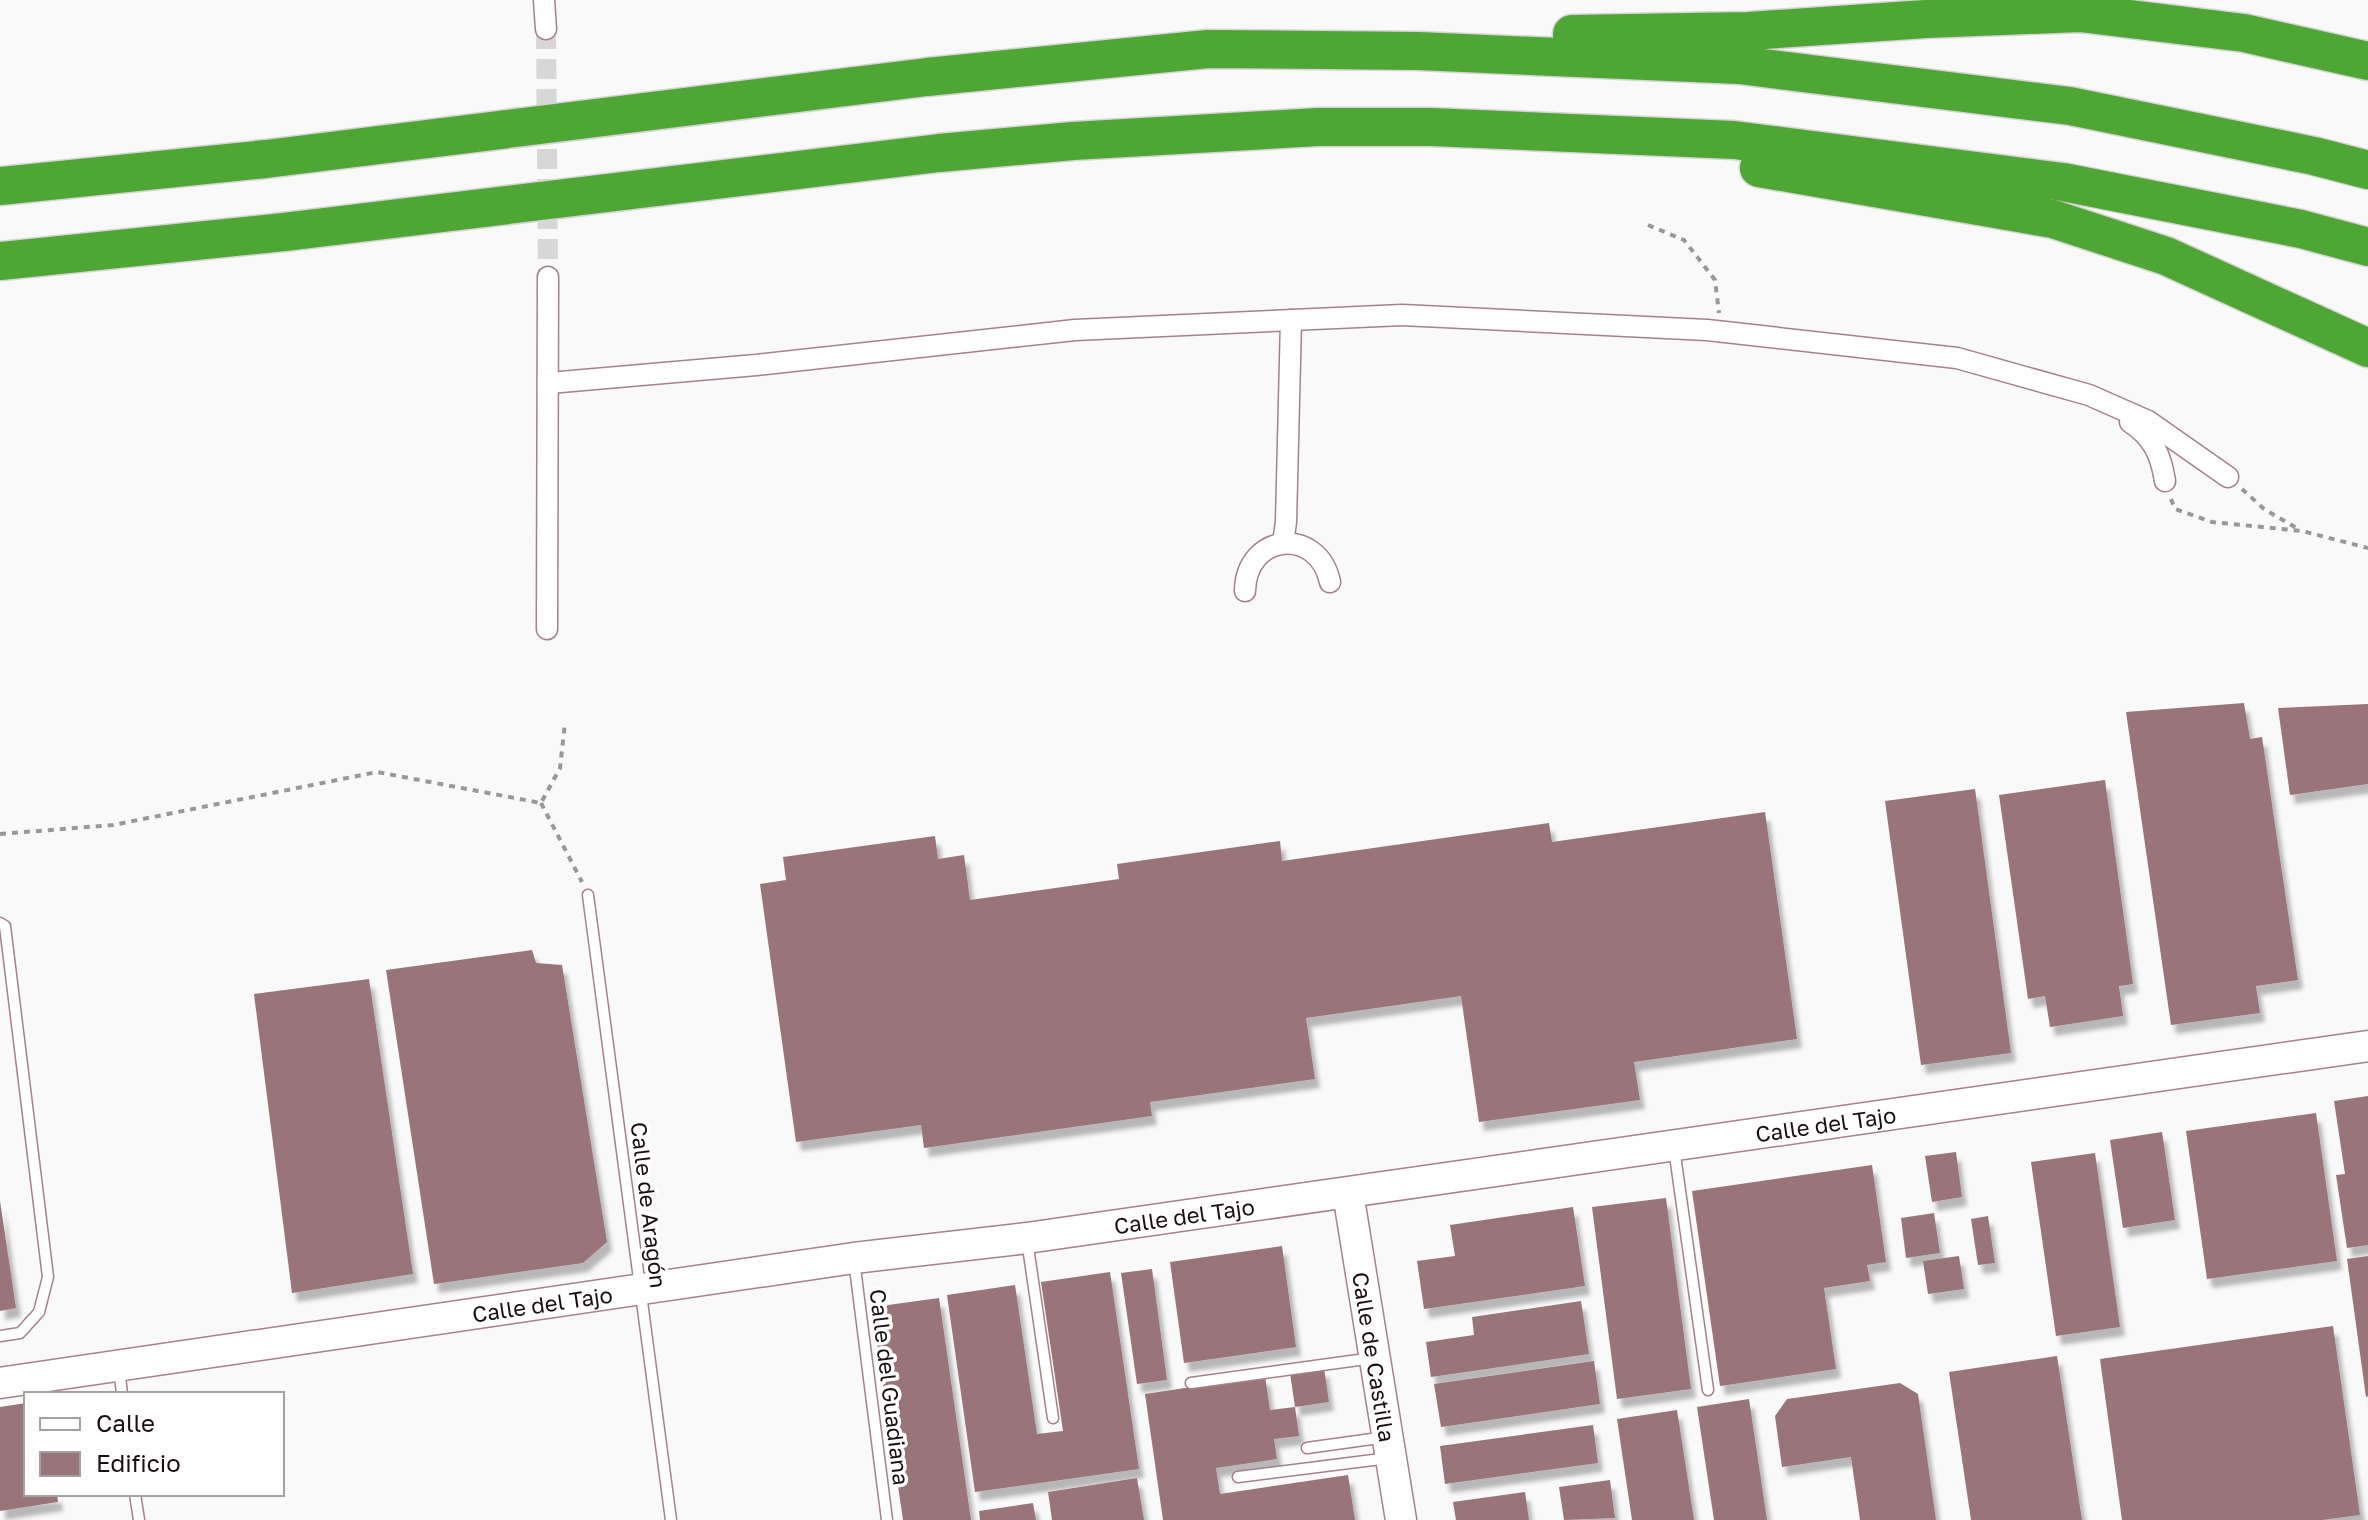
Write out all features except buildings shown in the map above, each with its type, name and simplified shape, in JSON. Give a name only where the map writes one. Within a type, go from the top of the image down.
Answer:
[{"type":"highway","points":[[0,186],[266,159],[927,77],[1208,49],[1475,36],[1749,31],[2080,13],[2244,33],[2368,61]]},
{"type":"highway","points":[[1208,49],[1418,51],[1739,65],[2070,106],[2368,170]]},
{"type":"highway","points":[[0,261],[284,232],[939,153],[1073,141],[1318,127],[1431,127],[1734,140],[2063,182],[2301,229],[2368,247]]},
{"type":"highway","points":[[1073,141],[1575,148],[1733,163],[2053,219],[2166,256],[2368,348]]},
{"type":"street","points":[[544,0],[546,29]]},
{"type":"street","points":[[547,629],[548,277]]},
{"type":"street","points":[[549,383],[756,365],[1075,330],[1402,315],[1720,331],[1957,358],[2089,395],[2148,421],[2228,477]]},
{"type":"street","points":[[1283,543],[1291,320]]},
{"type":"street","points":[[2089,395],[2142,430],[2155,445],[2165,481]]},
{"type":"street","points":[[1245,591],[1248,570],[1254,559],[1283,543],[1300,545],[1317,555],[1324,563],[1330,582]]},
{"type":"street","name":"Calle del Tajo","points":[[0,1383],[120,1380],[640,1289],[1348,1193],[2368,1046]]},
{"type":"street","name":"Calle de Castilla","points":[[1348,1193],[1401,1520]]},
{"type":"lane","name":"Calle de Aragón","points":[[588,895],[671,1520]]},
{"type":"lane","points":[[0,923],[5,926],[48,1277],[39,1312],[20,1333],[0,1336]]},
{"type":"lane","points":[[1673,1146],[1708,1390]]},
{"type":"lane","points":[[1027,1238],[1053,1418]]},
{"type":"lane","name":"Calle del Guadiana","points":[[854,1258],[887,1520]]},
{"type":"lane","points":[[1191,1383],[1375,1357]]},
{"type":"lane","points":[[1307,1448],[1390,1448]]},
{"type":"lane","points":[[1238,1477],[1390,1448]]},
{"type":"lane","points":[[135,1496],[139,1520]]},
{"type":"path","points":[[1648,225],[1684,240],[1715,280],[1720,331]]},
{"type":"path","points":[[2228,477],[2264,509],[2302,531]]},
{"type":"path","points":[[2165,481],[2175,509],[2212,522],[2302,531],[2368,548]]},
{"type":"path","points":[[541,803],[560,768],[565,723]]},
{"type":"path","points":[[0,834],[113,825],[377,772],[541,803]]},
{"type":"path","points":[[541,803],[588,895]]},
{"type":"tunnel","points":[[546,29],[548,277]]}]
